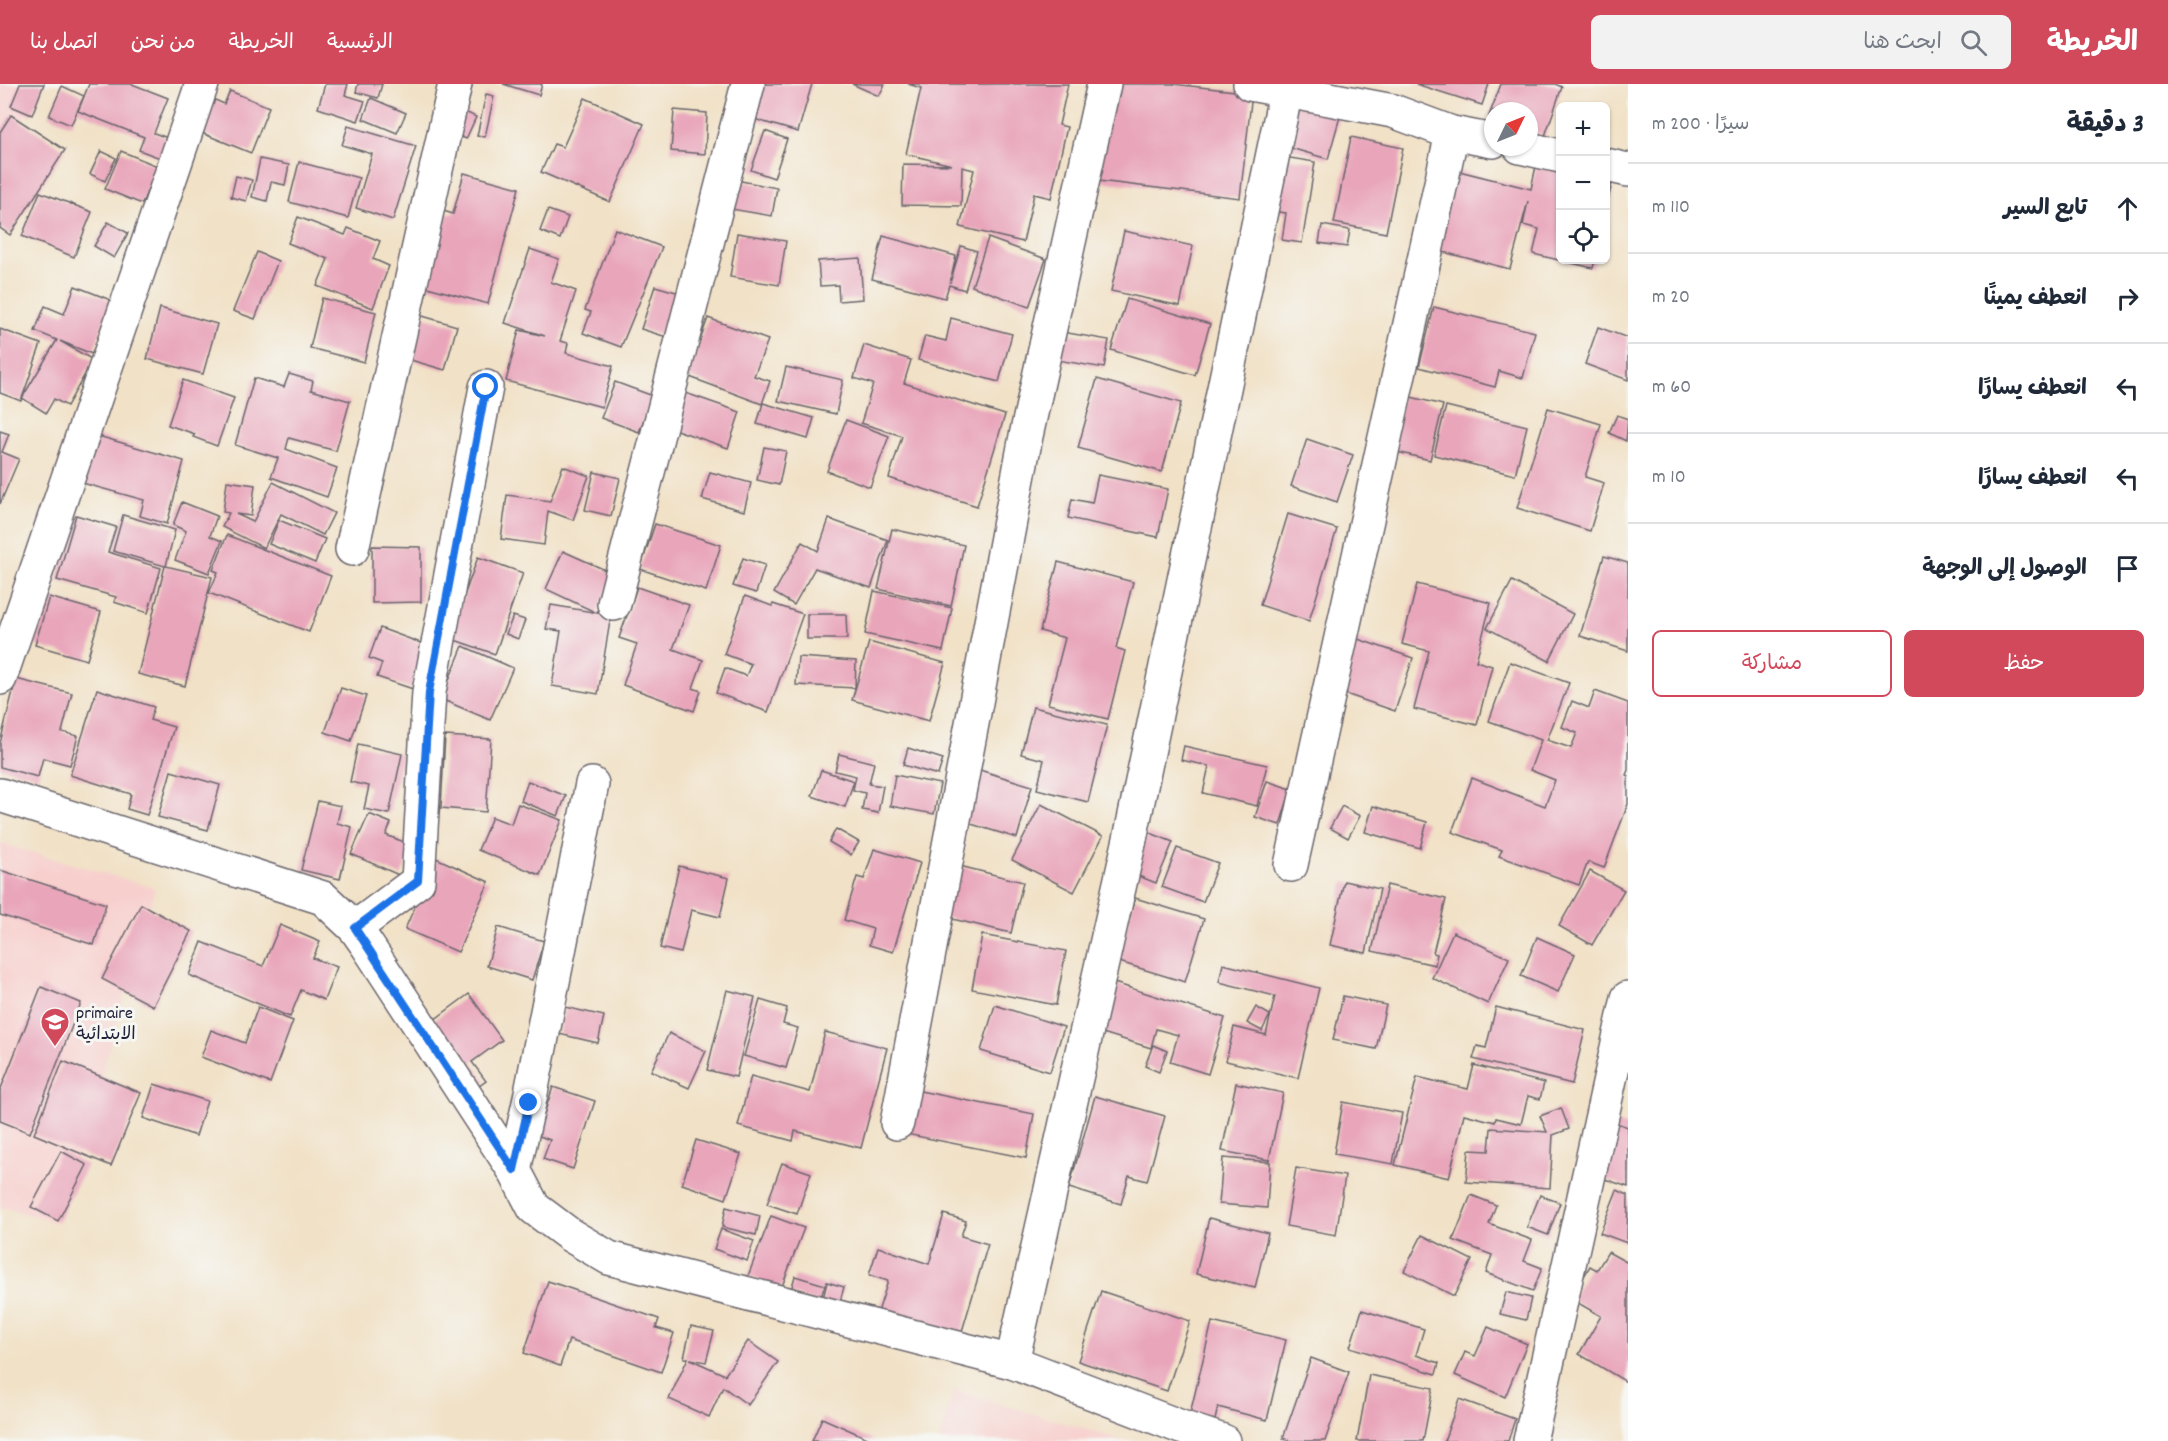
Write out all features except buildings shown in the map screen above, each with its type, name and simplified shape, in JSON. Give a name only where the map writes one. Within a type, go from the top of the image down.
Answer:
[{"type":"street","points":[[0,678],[202,84]]},
{"type":"street","points":[[352,549],[455,84]]},
{"type":"street","points":[[614,604],[748,84]]},
{"type":"street","points":[[897,1123],[1026,436],[1104,84]]},
{"type":"street","points":[[1250,84],[1286,91],[1399,97],[1452,133],[1484,139]]},
{"type":"street","points":[[1012,1362],[1133,827],[1286,91]]},
{"type":"street","points":[[1291,865],[1452,133]]},
{"type":"street","points":[[1538,151],[1556,155]]},
{"type":"street","points":[[1610,166],[1628,170]]},
{"type":"street","points":[[355,928],[418,881],[429,692],[486,387]]},
{"type":"street","points":[[514,1170],[592,784]]},
{"type":"street","points":[[0,795],[323,898],[355,928],[514,1170],[534,1208],[570,1235],[609,1258],[1012,1362],[1223,1441]]},
{"type":"street","points":[[1530,1441],[1628,998]]},
{"type":"shaded area","points":[[0,84],[34,84],[29,111],[0,142]]},
{"type":"shaded area","name":"primaire الابتدائية","points":[[0,843],[155,888],[59,1223],[0,1207]]},
{"type":"shaded area","points":[[954,1390],[1125,1441],[939,1441]]},
{"type":"place","name":"primaire الابتدائية","points":[[55,1048]]},
{"type":"route","points":[[486,387],[429,692],[418,881],[355,928],[514,1170],[529,1103]]}]
